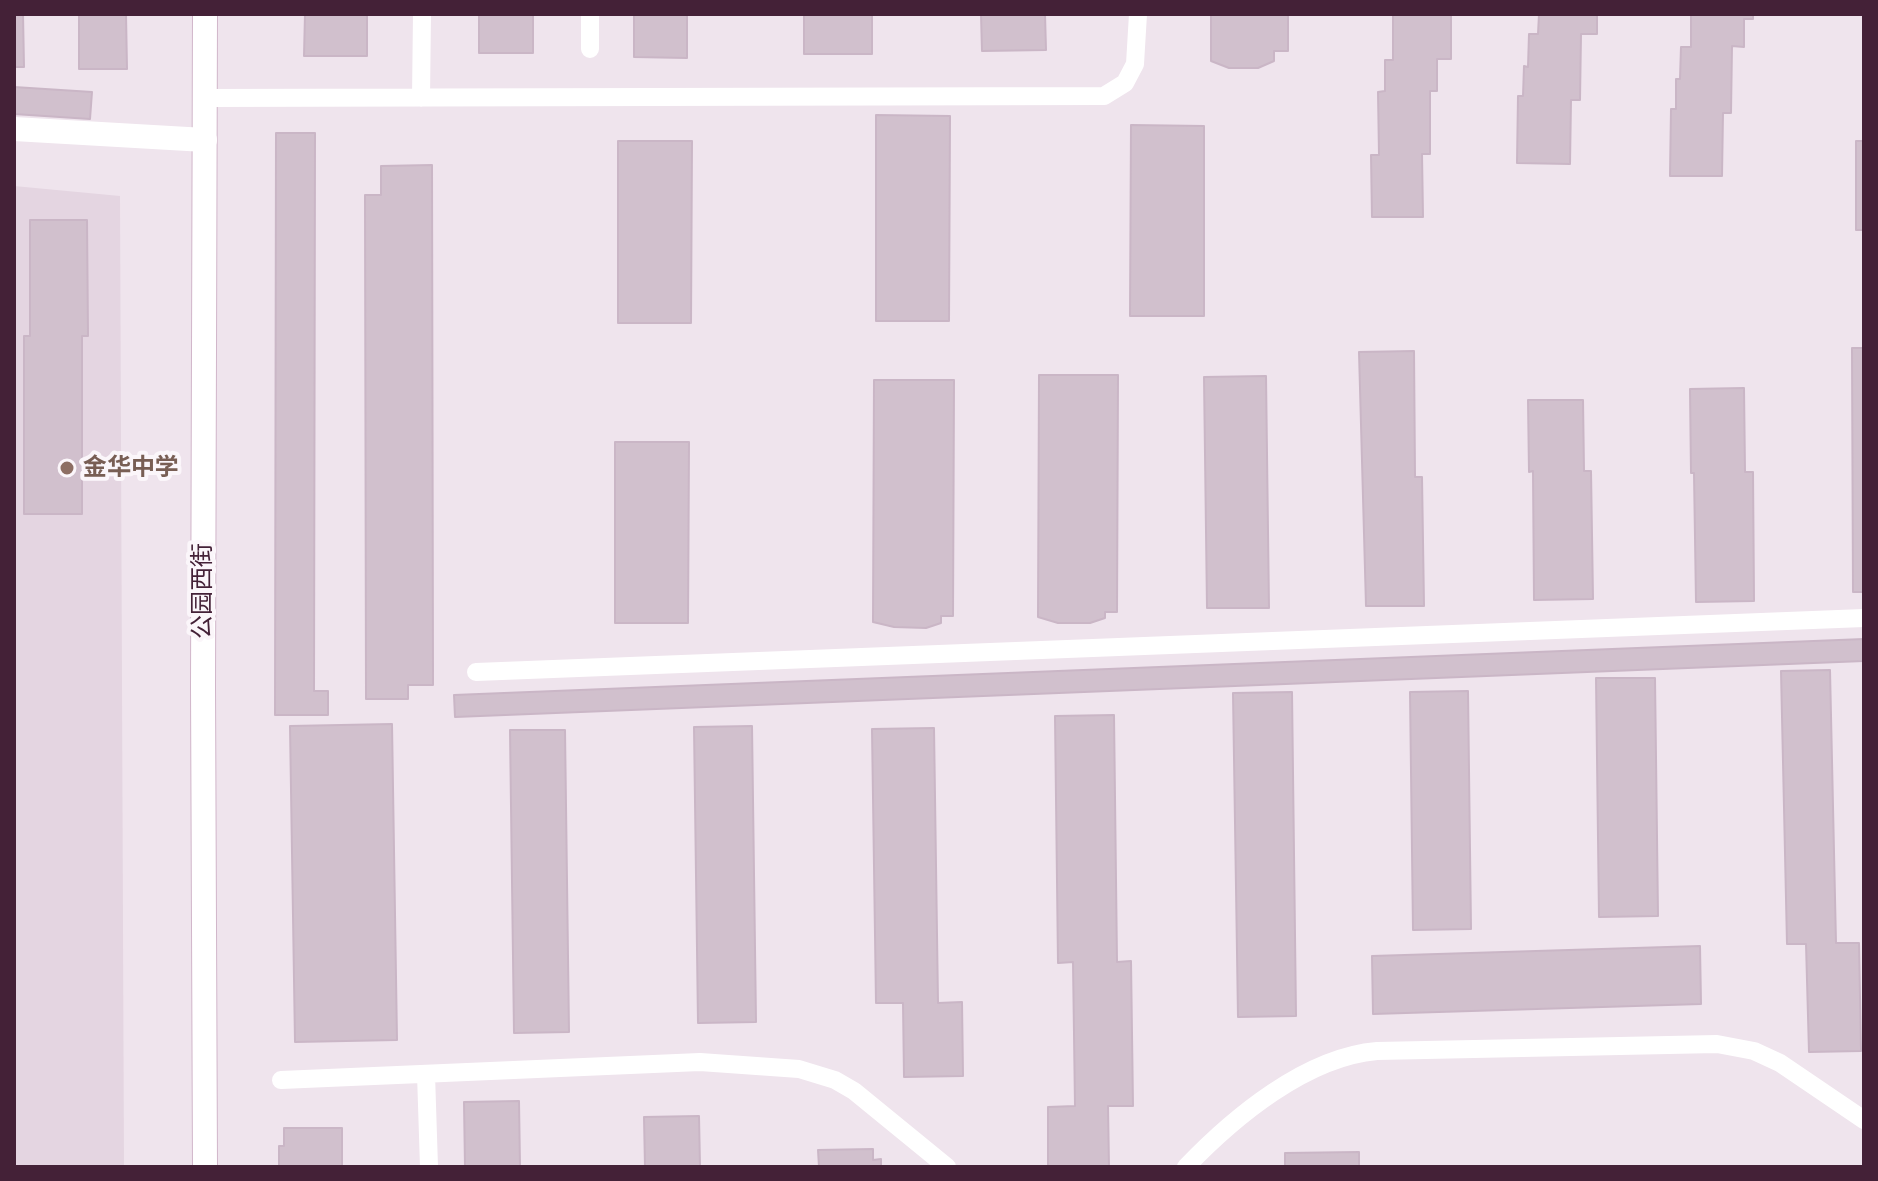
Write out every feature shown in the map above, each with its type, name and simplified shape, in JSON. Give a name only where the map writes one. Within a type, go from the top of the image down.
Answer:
[{"type":"street","name":"公园西街","points":[[205,14],[205,1167]]},
{"type":"street","points":[[14,129],[205,140]]},
{"type":"lane","points":[[421,98],[422,14]]},
{"type":"lane","points":[[590,14],[590,49]]},
{"type":"lane","points":[[205,98],[1104,96],[1125,83],[1135,64],[1138,14]]},
{"type":"lane","points":[[476,672],[1864,618]]},
{"type":"lane","points":[[1186,1167],[1279,1087],[1357,1053],[1377,1051],[1717,1044],[1754,1051],[1780,1063],[1864,1120]]},
{"type":"lane","points":[[281,1080],[700,1062],[799,1069],[835,1080],[854,1091],[947,1167]]},
{"type":"lane","points":[[426,1074],[429,1167]]},
{"type":"shaded area","name":"金华中学","points":[[14,186],[120,196],[124,1167],[14,1167]]},
{"type":"building","points":[[14,14],[23,14],[24,67],[14,67]]},
{"type":"building","points":[[79,14],[126,14],[127,69],[79,69]]},
{"type":"building","points":[[305,14],[367,14],[367,56],[304,56]]},
{"type":"building","points":[[479,14],[533,14],[533,53],[479,53]]},
{"type":"building","points":[[634,14],[687,14],[687,58],[634,57]]},
{"type":"building","points":[[804,14],[872,14],[872,54],[804,54]]},
{"type":"building","points":[[981,14],[1045,14],[1046,50],[982,51]]},
{"type":"building","points":[[1211,14],[1288,14],[1288,51],[1274,51],[1274,61],[1258,68],[1229,68],[1211,61]]},
{"type":"building","points":[[1393,14],[1451,14],[1451,59],[1437,59],[1437,91],[1430,91],[1430,154],[1422,154],[1423,217],[1372,217],[1371,155],[1379,155],[1378,92],[1385,91],[1385,60],[1393,60]]},
{"type":"building","points":[[1539,14],[1597,14],[1597,34],[1581,34],[1580,100],[1571,100],[1570,164],[1517,163],[1518,96],[1523,96],[1529,34],[1538,34]]},
{"type":"building","points":[[1753,14],[1753,19],[1744,19],[1744,47],[1732,46],[1731,113],[1723,113],[1722,176],[1670,176],[1671,109],[1676,109],[1676,79],[1680,79],[1681,47],[1691,47],[1691,15]]},
{"type":"building","points":[[1863,14],[1864,230],[1856,230],[1856,141],[1863,141]]},
{"type":"building","points":[[14,87],[92,92],[90,119],[14,114]]},
{"type":"building","points":[[876,115],[950,116],[949,321],[876,321]]},
{"type":"building","points":[[1131,125],[1204,126],[1204,316],[1130,316]]},
{"type":"building","points":[[276,133],[315,133],[314,691],[328,691],[328,715],[275,715]]},
{"type":"building","points":[[618,141],[692,141],[691,323],[618,323]]},
{"type":"building","points":[[432,165],[433,685],[408,685],[408,699],[366,699],[365,195],[381,195],[381,166]]},
{"type":"building","points":[[30,220],[87,220],[88,336],[82,336],[82,514],[24,514],[24,336],[30,336]]},
{"type":"building","points":[[1852,348],[1864,348],[1864,592],[1853,592]]},
{"type":"building","points":[[1414,351],[1415,477],[1422,477],[1424,606],[1366,606],[1359,352]]},
{"type":"building","points":[[1039,375],[1118,375],[1117,612],[1105,612],[1105,618],[1090,623],[1058,623],[1038,617]]},
{"type":"building","points":[[1266,376],[1269,608],[1207,608],[1204,377]]},
{"type":"building","points":[[874,380],[954,380],[953,616],[941,616],[941,623],[926,628],[894,627],[873,622]]},
{"type":"building","points":[[1744,388],[1745,472],[1753,472],[1754,601],[1696,602],[1690,389]]},
{"type":"building","points":[[1528,400],[1583,400],[1584,471],[1591,471],[1593,599],[1534,600],[1533,471],[1529,472]]},
{"type":"building","points":[[615,442],[689,442],[688,623],[615,623]]},
{"type":"building","points":[[1864,639],[1864,661],[455,717],[454,695]]},
{"type":"building","points":[[1830,670],[1836,943],[1859,943],[1861,1051],[1809,1052],[1806,944],[1787,944],[1781,671]]},
{"type":"building","points":[[1596,678],[1655,678],[1658,916],[1599,917]]},
{"type":"building","points":[[1468,691],[1471,929],[1413,930],[1410,692]]},
{"type":"building","points":[[1292,692],[1296,1016],[1238,1017],[1233,693]]},
{"type":"building","points":[[1114,715],[1117,962],[1131,961],[1133,1106],[1108,1106],[1109,1167],[1048,1167],[1048,1107],[1075,1106],[1073,962],[1058,963],[1055,716]]},
{"type":"building","points":[[392,724],[397,1040],[295,1042],[290,726]]},
{"type":"building","points":[[752,726],[756,1022],[698,1023],[694,727]]},
{"type":"building","points":[[934,728],[938,1003],[962,1002],[963,1076],[904,1077],[903,1003],[876,1003],[872,729]]},
{"type":"building","points":[[510,730],[565,730],[569,1032],[514,1033]]},
{"type":"building","points":[[1700,946],[1701,1004],[1373,1014],[1372,956]]},
{"type":"building","points":[[519,1101],[520,1167],[465,1167],[464,1102]]},
{"type":"building","points":[[699,1116],[700,1167],[645,1167],[644,1117]]},
{"type":"building","points":[[284,1128],[342,1128],[342,1167],[279,1167],[279,1146],[284,1146]]},
{"type":"building","points":[[873,1149],[873,1160],[881,1159],[881,1167],[819,1167],[818,1150]]},
{"type":"building","points":[[1359,1152],[1359,1167],[1285,1167],[1285,1153]]},
{"type":"place","name":"金华中学","points":[[67,468]]}]
